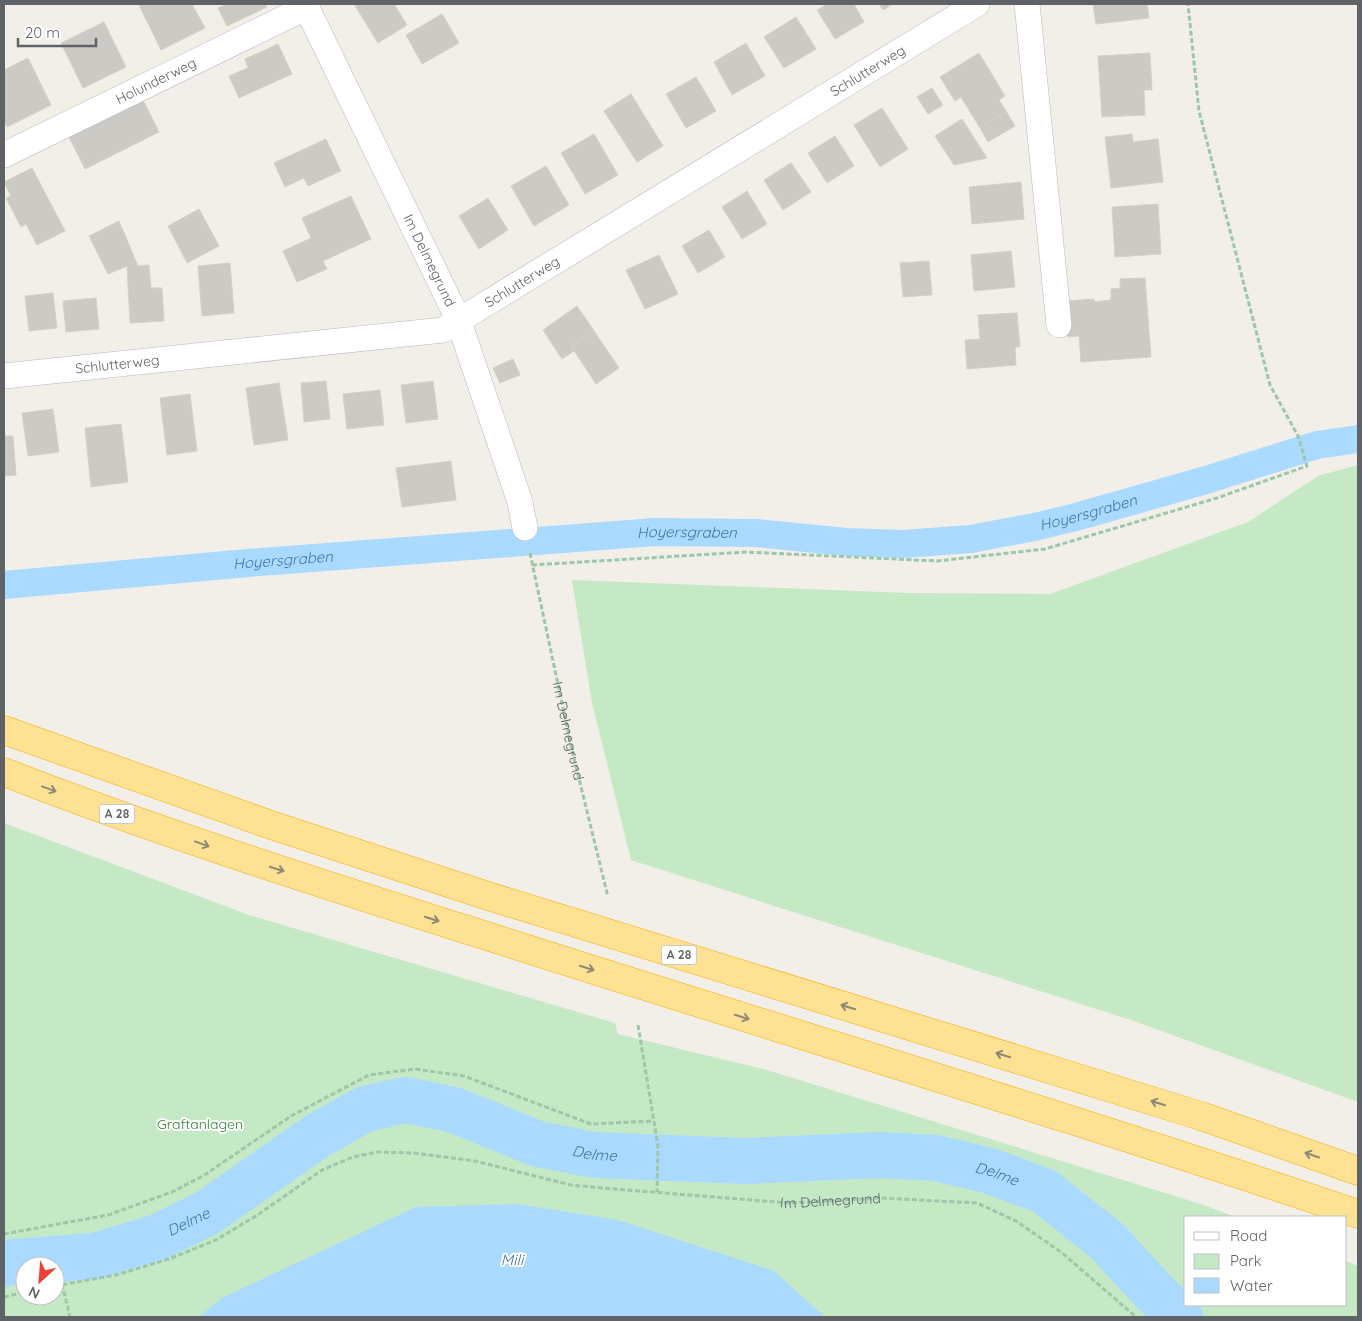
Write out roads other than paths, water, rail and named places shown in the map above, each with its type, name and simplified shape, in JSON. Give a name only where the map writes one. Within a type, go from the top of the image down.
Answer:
[{"type":"highway","name":"A 28","points":[[4,730],[268,824],[488,896],[1201,1116],[1358,1171]]},
{"type":"highway","name":"A 28","points":[[4,772],[231,855],[1188,1156],[1358,1214]]},
{"type":"street","name":"Schlutterweg","points":[[4,376],[443,330],[458,319],[977,4]]},
{"type":"street","points":[[1027,4],[1059,325]]},
{"type":"street","name":"Im Delmegrund","points":[[306,5],[458,319],[520,502],[525,528]]},
{"type":"street","name":"Holunderweg","points":[[4,155],[306,5]]},
{"type":"water","name":"Mili","points":[[518,1204],[618,1220],[774,1271],[825,1317],[199,1317],[222,1298],[416,1207]]},
{"type":"waterway","name":"Hoyersgraben","points":[[4,585],[248,563],[655,532],[756,533],[846,542],[902,544],[971,539],[1076,517],[1206,480],[1317,445],[1358,439]]},
{"type":"waterway","name":"Delme","points":[[4,1264],[94,1256],[158,1237],[207,1213],[317,1136],[365,1109],[406,1100],[454,1110],[538,1144],[594,1155],[745,1161],[879,1155],[936,1158],[990,1171],[1044,1191],[1106,1240],[1180,1317]]},
{"type":"park label","name":"Graftanlagen","points":[[200,1124]]}]
